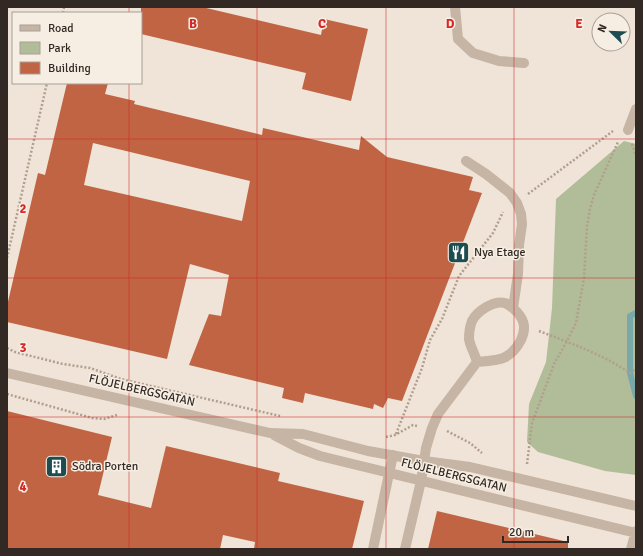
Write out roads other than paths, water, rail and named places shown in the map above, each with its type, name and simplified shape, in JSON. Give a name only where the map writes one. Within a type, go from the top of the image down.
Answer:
[{"type":"street","points":[[455,7],[458,39],[473,53],[499,62],[524,63]]},
{"type":"street","points":[[628,130],[636,109]]},
{"type":"street","points":[[466,161],[486,174],[510,193],[517,202],[521,214],[522,224],[519,245],[518,274],[513,308]]},
{"type":"street","points":[[405,549],[421,481],[426,448],[438,414],[477,362],[506,357],[515,350],[521,339],[524,330],[522,318],[513,308],[505,303],[493,304],[482,310],[473,319],[469,330],[469,340],[477,362]]},
{"type":"street","name":"FLÖJELBERGSGATAN","points":[[7,373],[270,433],[303,434],[368,451],[424,461],[470,467],[636,506]]},
{"type":"street","name":"FLÖJELBERGSGATAN","points":[[270,433],[299,448],[320,456],[636,533]]},
{"type":"street","points":[[373,549],[393,455]]},
{"type":"street","points":[[631,549],[636,533]]},
{"type":"waterway","points":[[636,313],[630,316],[630,373],[636,396]]},
{"type":"place","name":"Nya Etage","points":[[459,252]]},
{"type":"place","name":"Södra Porten","points":[[56,466]]}]
